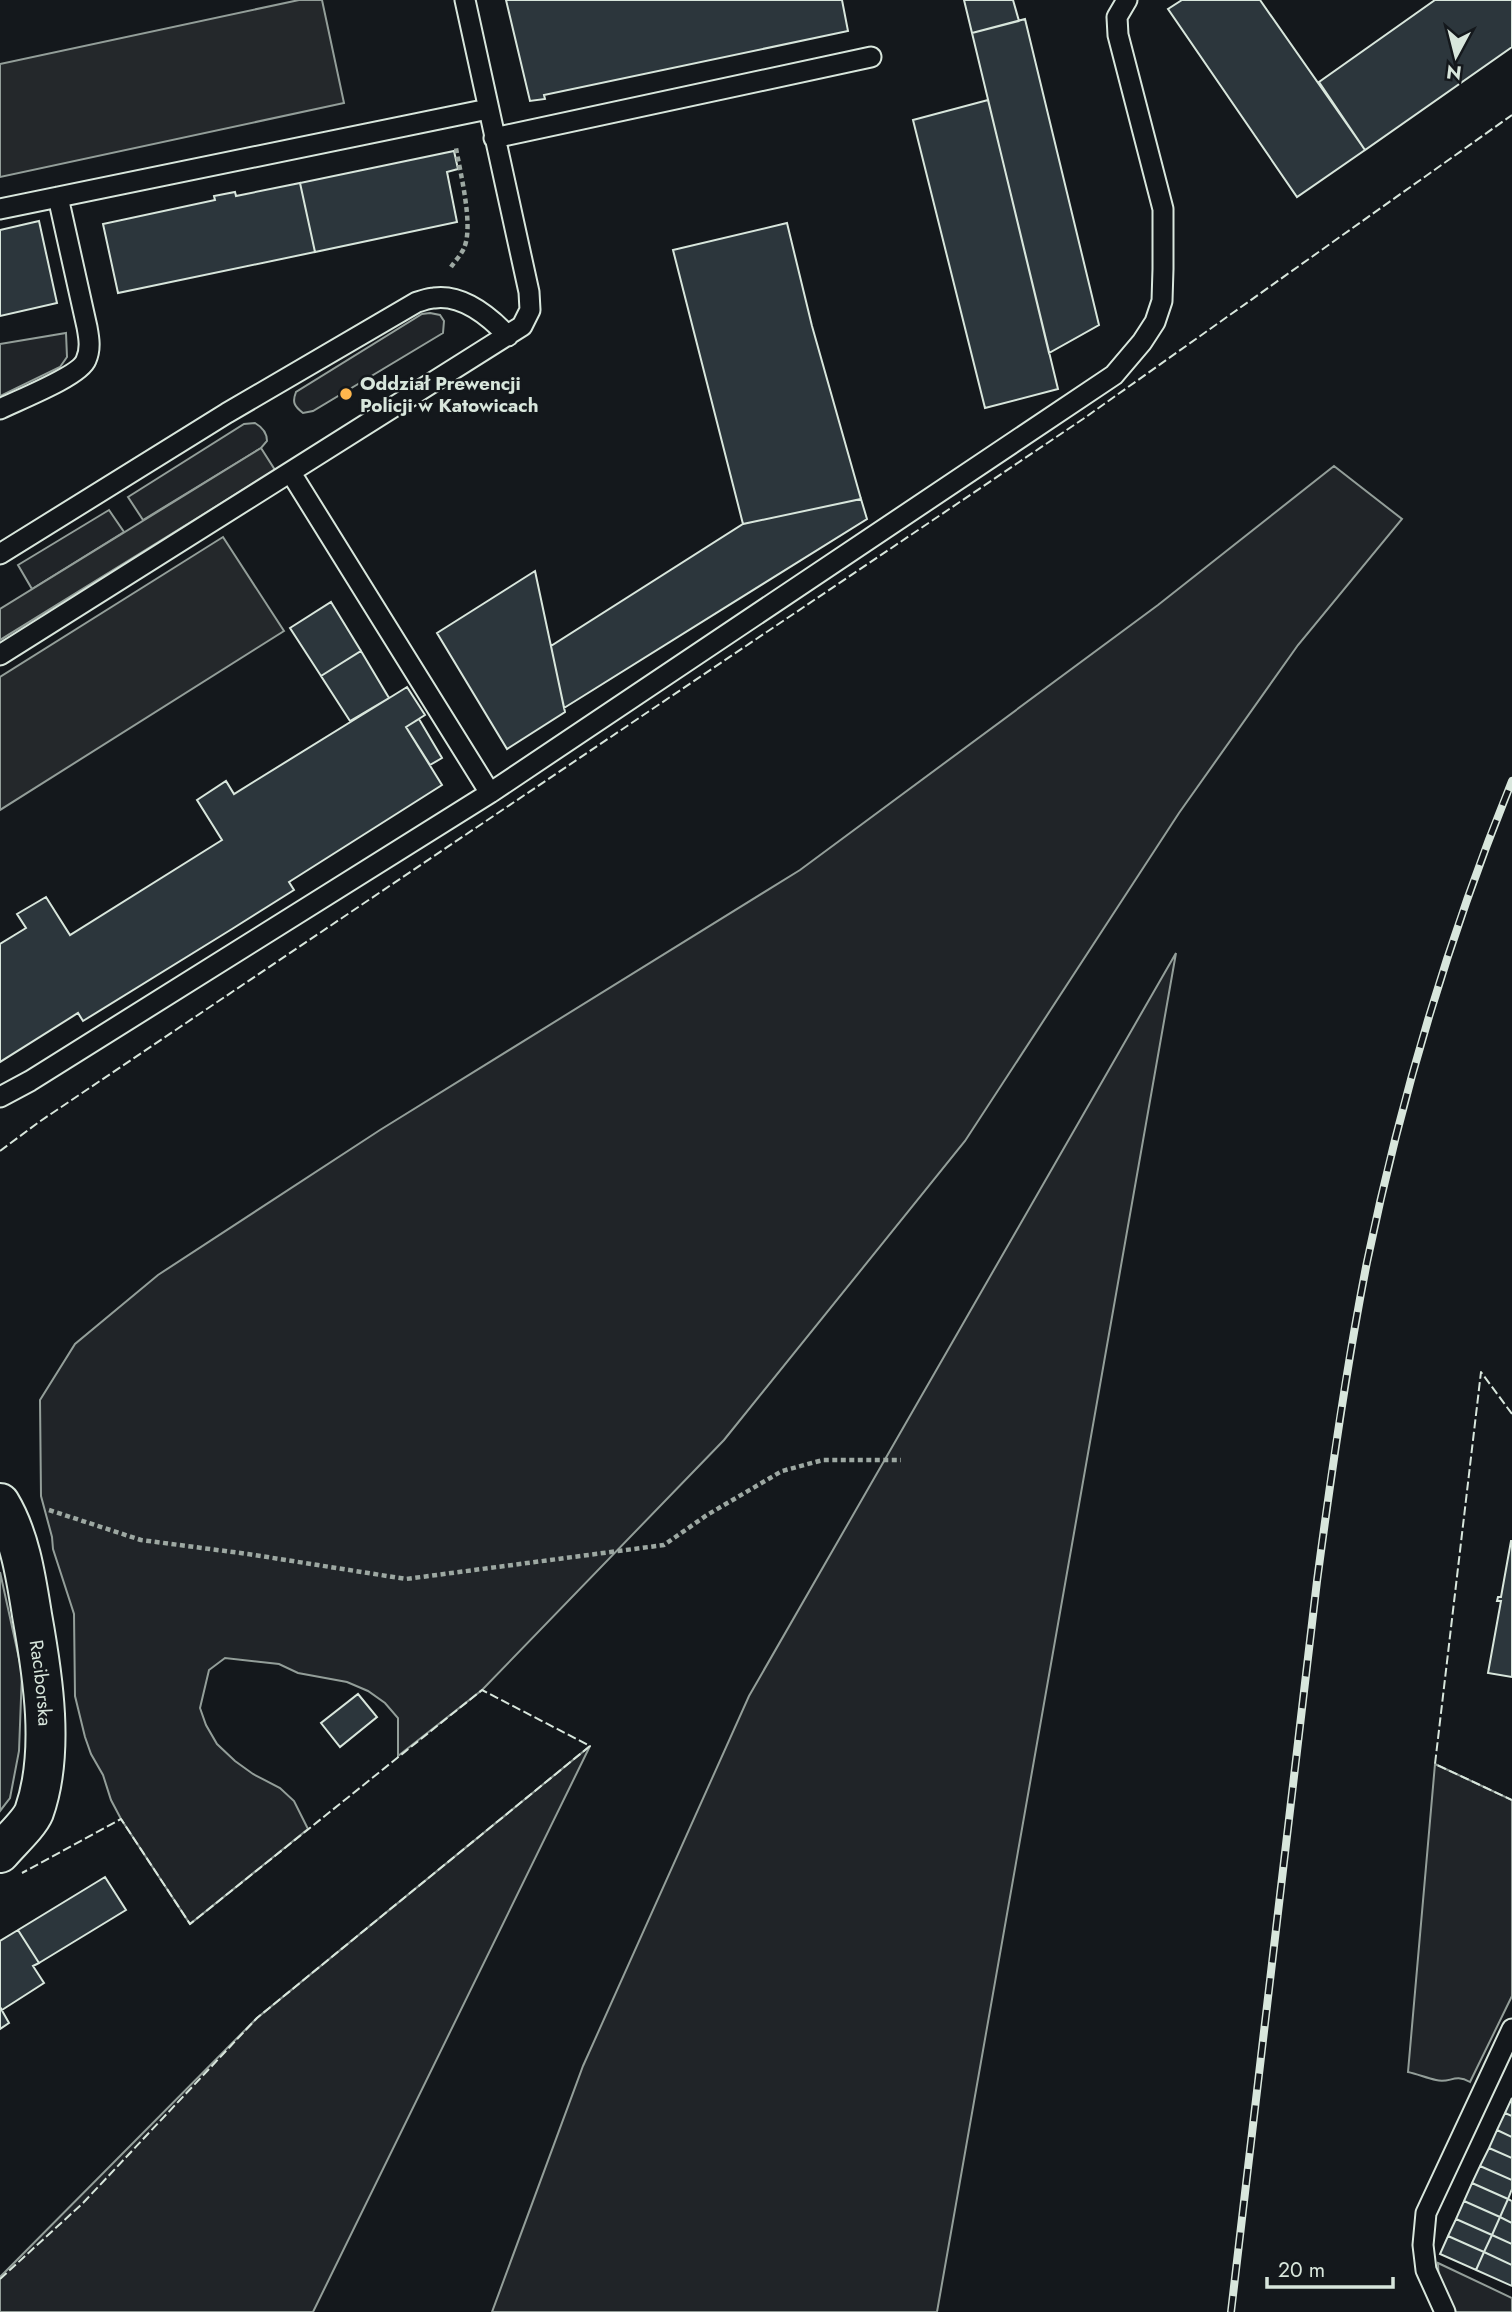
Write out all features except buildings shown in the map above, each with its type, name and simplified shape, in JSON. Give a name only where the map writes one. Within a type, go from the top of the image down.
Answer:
[{"type":"street","name":"Raciborska","points":[[0,1853],[33,1814],[45,1758],[43,1679],[26,1581],[5,1512]]},
{"type":"lane","points":[[0,655],[522,326],[530,310],[529,292],[465,0]]},
{"type":"lane","points":[[0,1097],[42,1074],[490,793],[1114,375],[1156,322],[1162,301],[1163,209],[1118,35],[1117,17],[1127,0]]},
{"type":"lane","points":[[494,138],[871,57]]},
{"type":"lane","points":[[0,209],[488,109]]},
{"type":"lane","points":[[0,409],[75,373],[86,363],[90,347],[88,327],[58,197]]},
{"type":"lane","points":[[0,554],[227,413],[417,302],[434,298],[461,303],[491,319],[508,336]]},
{"type":"lane","points":[[291,473],[490,793]]},
{"type":"lane","points":[[1445,2312],[1426,2270],[1423,2245],[1426,2213],[1512,2029]]},
{"type":"path","points":[[448,271],[464,248],[468,234],[465,199],[449,117]]},
{"type":"path","points":[[5,1512],[47,1509],[141,1540],[406,1579],[664,1545],[707,1515],[782,1471],[823,1460],[901,1460]]},
{"type":"shaded area","points":[[299,0],[322,0],[344,103],[0,177],[0,64]]},
{"type":"shaded area","points":[[422,314],[440,315],[444,321],[443,333],[313,411],[303,413],[296,406],[296,392]]},
{"type":"shaded area","points":[[66,333],[67,357],[60,367],[0,396],[0,344]]},
{"type":"shaded area","points":[[255,423],[266,435],[267,441],[261,448],[143,520],[128,497],[244,424]]},
{"type":"shaded area","points":[[261,448],[275,470],[0,640],[0,609]]},
{"type":"shaded area","points":[[1334,466],[1402,519],[1298,645],[1179,813],[965,1141],[724,1440],[482,1690],[398,1756],[398,1718],[385,1703],[368,1691],[347,1682],[298,1673],[279,1664],[225,1658],[209,1670],[200,1708],[217,1744],[235,1761],[280,1788],[294,1801],[308,1829],[190,1924],[111,1800],[103,1775],[85,1737],[75,1696],[74,1614],[53,1549],[41,1496],[40,1400],[75,1344],[158,1275],[380,1130],[800,870],[1158,605]]},
{"type":"shaded area","points":[[109,510],[124,532],[32,589],[18,565]]},
{"type":"shaded area","points":[[223,537],[284,631],[0,810],[0,677]]},
{"type":"shaded area","points":[[1176,953],[937,2312],[492,2312],[583,2066],[749,1696]]},
{"type":"shaded area","points":[[0,1572],[22,1672],[19,1751],[10,1798],[0,1811]]},
{"type":"shaded area","points":[[590,1746],[313,2312],[0,2312],[0,2277],[257,2018]]},
{"type":"shaded area","points":[[1435,1764],[1512,1800],[1512,1996],[1470,2082],[1460,2078],[1441,2081],[1408,2072]]},
{"type":"shaded area","points":[[1438,2263],[1512,2298],[1512,2312],[1452,2312],[1439,2286]]},
{"type":"railway","points":[[1231,2312],[1317,1581],[1359,1302],[1380,1201],[1411,1079],[1447,958],[1512,781]]},
{"type":"fence","points":[[0,1151],[39,1122],[1083,419],[1512,115]]},
{"type":"fence","points":[[1512,1414],[1481,1372],[1435,1764],[1512,1800]]},
{"type":"fence","points":[[0,2279],[83,2203],[257,2018],[590,1746],[482,1690],[190,1924],[121,1819],[22,1873]]},
{"type":"place","name":"Oddział Prewencji Policji w Katowicach","points":[[346,394]]}]
